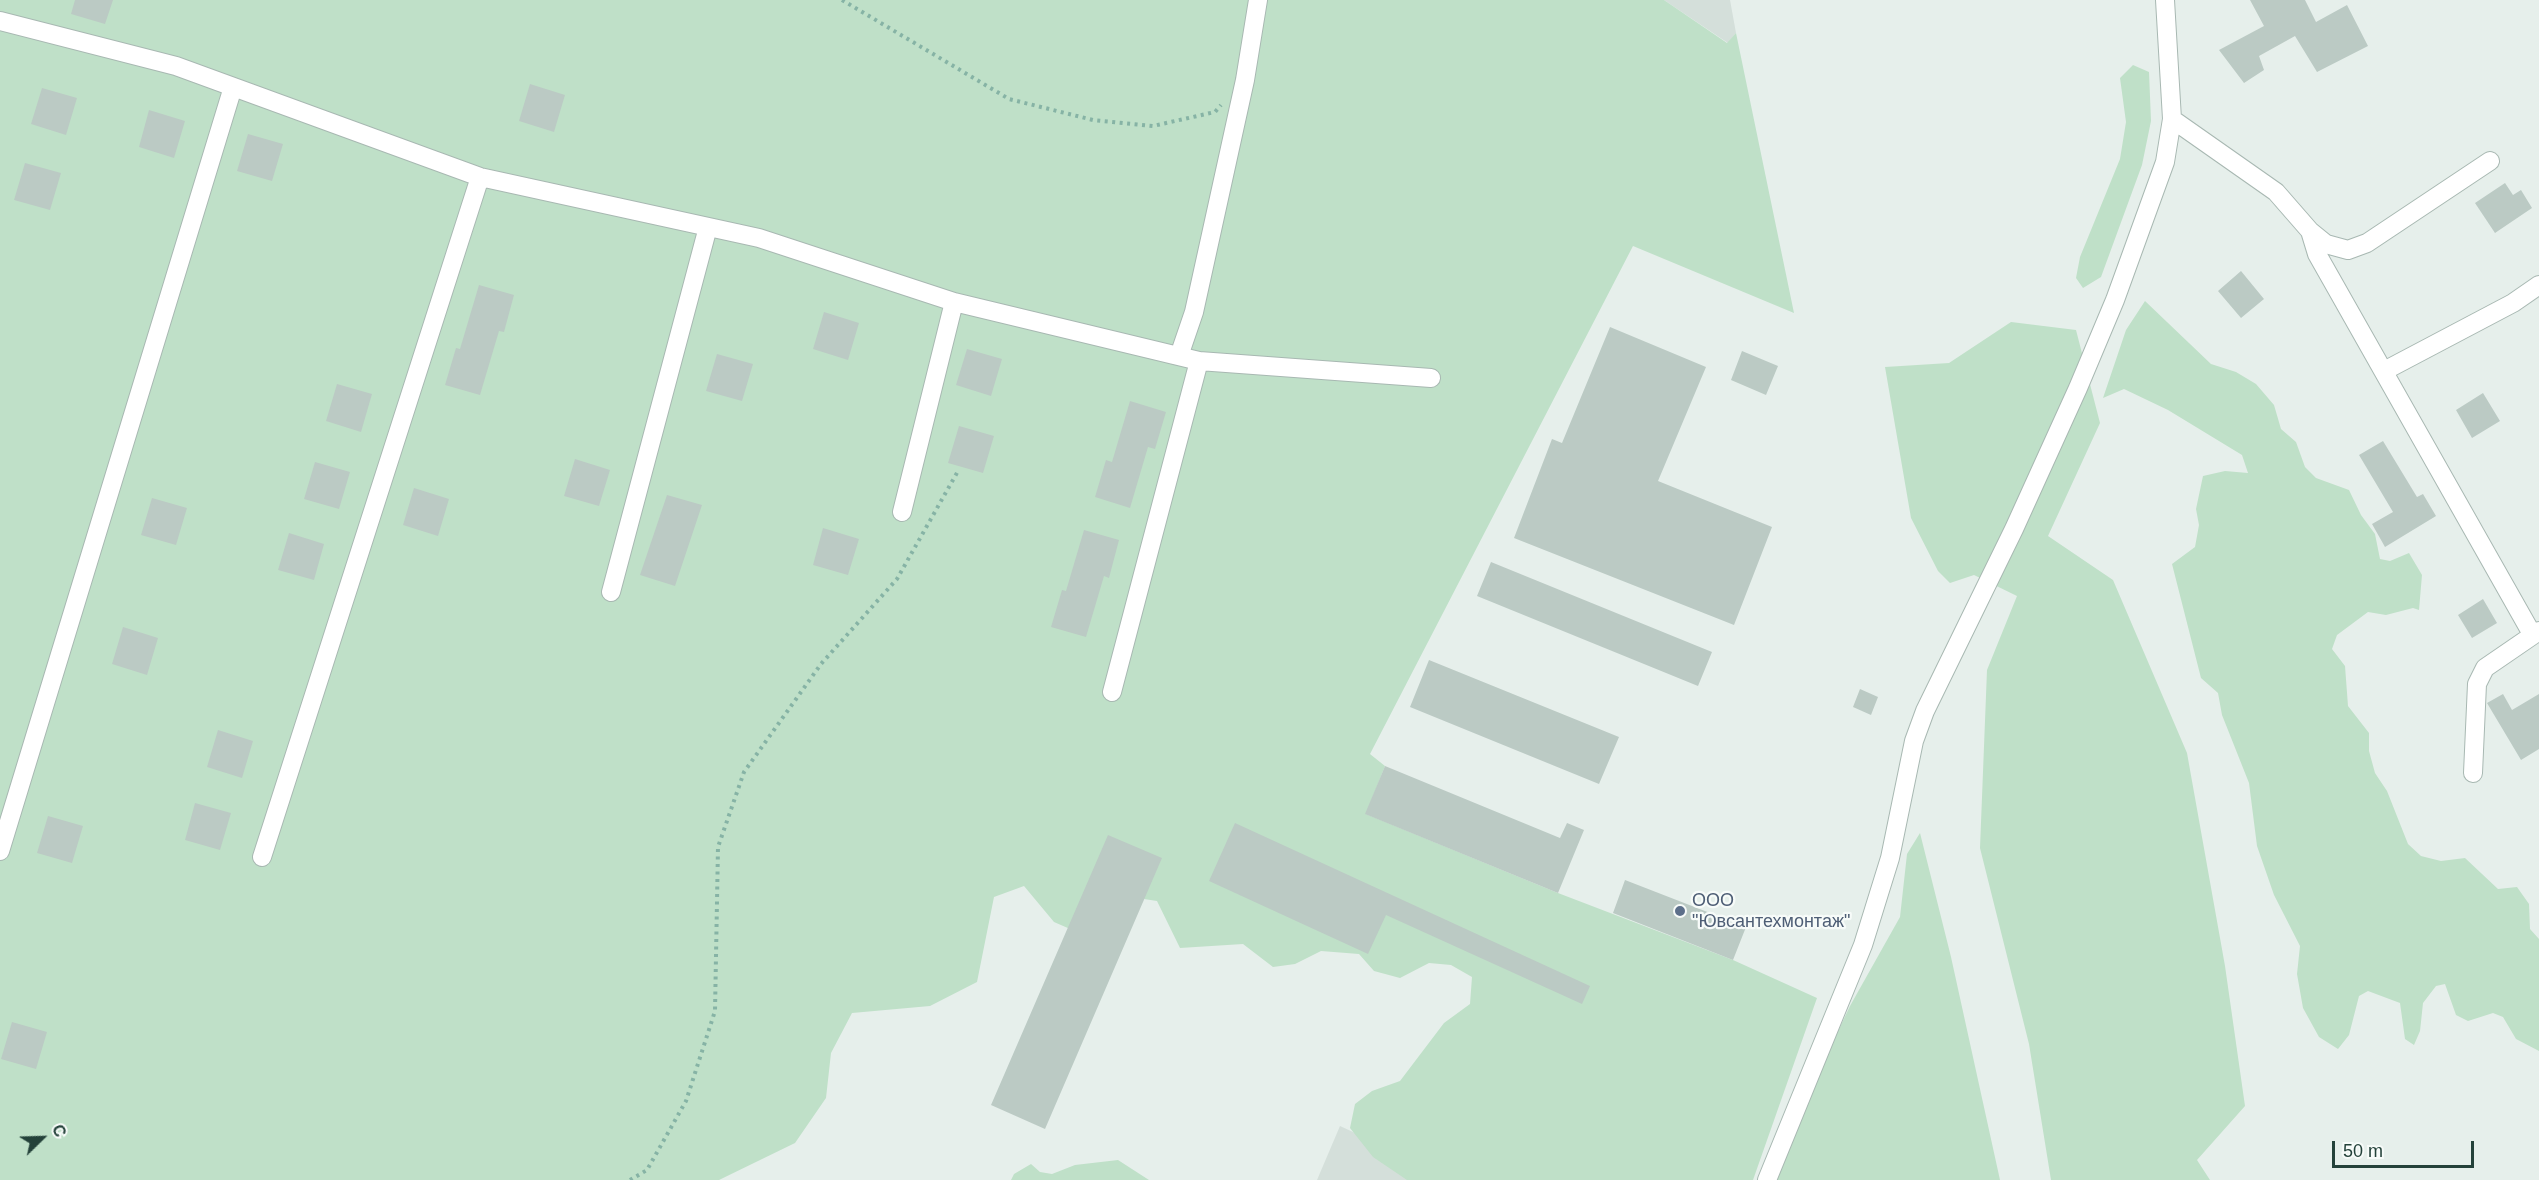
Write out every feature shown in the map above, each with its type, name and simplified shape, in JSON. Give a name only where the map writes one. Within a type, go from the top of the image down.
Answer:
[{"type":"street","points":[[1179,356],[1194,312],[1245,80],[1258,0]]},
{"type":"street","points":[[1767,1180],[1863,945],[1890,858],[1914,741],[1924,711],[2014,529],[2097,344],[2165,162],[2172,119],[2164,0]]},
{"type":"street","points":[[0,21],[176,66],[480,177],[759,238],[954,302],[1199,361],[1431,378]]},
{"type":"street","points":[[0,851],[233,87]]},
{"type":"street","points":[[2172,119],[2276,192],[2310,231],[2326,244],[2348,250],[2367,243],[2490,161]]},
{"type":"street","points":[[262,857],[480,177]]},
{"type":"street","points":[[611,592],[708,227]]},
{"type":"street","points":[[2310,231],[2317,254],[2536,633],[2485,668],[2477,684],[2473,773]]},
{"type":"street","points":[[2384,371],[2513,303],[2539,285]]},
{"type":"street","points":[[903,512],[954,302]]},
{"type":"street","points":[[1112,692],[1199,361]]},
{"type":"path","points":[[842,0],[1009,99],[1093,120],[1153,126],[1215,112],[1222,104]]},
{"type":"path","points":[[630,1180],[647,1170],[686,1101],[715,1011],[718,847],[744,772],[821,664],[897,579],[958,471]]},
{"type":"shaded area","points":[[1664,0],[1730,0],[1736,33],[1728,43]]},
{"type":"shaded area","points":[[1340,1126],[1457,1180],[1317,1180]]},
{"type":"green space","points":[[0,0],[1664,0],[1727,43],[1736,33],[1794,313],[1633,246],[1370,754],[1385,766],[1366,814],[1558,893],[1733,960],[1817,998],[1753,1180],[1407,1180],[1373,1157],[1350,1128],[1355,1104],[1372,1091],[1400,1081],[1444,1023],[1470,1004],[1472,977],[1451,965],[1429,963],[1400,978],[1374,971],[1359,954],[1321,951],[1295,964],[1273,967],[1243,944],[1180,948],[1157,901],[1144,899],[1077,932],[1054,922],[1024,886],[994,897],[977,982],[930,1006],[852,1013],[831,1053],[826,1098],[795,1143],[719,1180],[0,1180]]},
{"type":"green space","points":[[2133,65],[2149,72],[2151,121],[2142,165],[2101,277],[2083,288],[2076,278],[2080,257],[2120,159],[2126,122],[2120,78]]},
{"type":"green space","points":[[2145,301],[2211,364],[2236,372],[2256,384],[2274,405],[2281,429],[2296,442],[2305,467],[2316,478],[2349,490],[2361,515],[2375,534],[2380,559],[2390,561],[2409,553],[2422,575],[2419,610],[2413,608],[2386,615],[2368,612],[2337,635],[2332,649],[2345,666],[2348,706],[2369,733],[2369,751],[2375,773],[2387,791],[2408,844],[2421,856],[2441,861],[2465,858],[2498,889],[2517,887],[2529,904],[2530,929],[2539,939],[2539,1051],[2516,1039],[2503,1017],[2493,1013],[2468,1021],[2456,1015],[2445,984],[2436,986],[2423,1003],[2420,1031],[2414,1045],[2405,1039],[2400,1003],[2368,991],[2359,996],[2349,1035],[2338,1049],[2319,1037],[2303,1008],[2297,974],[2300,946],[2274,895],[2257,846],[2249,783],[2222,715],[2218,693],[2201,678],[2172,564],[2195,547],[2199,525],[2196,509],[2203,476],[2225,471],[2248,473],[2242,455],[2168,410],[2124,389],[2103,398],[2126,330]]},
{"type":"green space","points":[[2011,322],[2076,330],[2100,423],[2048,536],[2113,580],[2187,753],[2225,966],[2245,1106],[2197,1160],[2210,1180],[2051,1180],[2029,1044],[1980,848],[1987,670],[2017,596],[1974,575],[1950,583],[1938,571],[1911,518],[1885,367],[1949,363]]},
{"type":"green space","points":[[1920,833],[1951,957],[2000,1180],[1774,1180],[1802,1107],[1850,1006],[1900,917],[1907,854]]},
{"type":"green space","points":[[1118,1160],[1149,1180],[1011,1180],[1014,1174],[1031,1164],[1040,1172],[1052,1174],[1075,1165]]},
{"type":"building","points":[[75,0],[113,0],[105,24],[71,14]]},
{"type":"building","points":[[2250,0],[2305,0],[2316,22],[2347,5],[2368,46],[2317,72],[2295,36],[2259,56],[2264,70],[2244,83],[2219,50],[2264,26]]},
{"type":"building","points":[[530,84],[565,95],[554,132],[519,121]]},
{"type":"building","points":[[42,88],[77,98],[66,135],[31,124]]},
{"type":"building","points":[[149,110],[185,121],[174,158],[139,147]]},
{"type":"building","points":[[248,134],[283,144],[272,181],[237,171]]},
{"type":"building","points":[[25,163],[61,173],[50,210],[14,200]]},
{"type":"building","points":[[2505,183],[2513,195],[2521,190],[2532,208],[2495,233],[2475,203]]},
{"type":"building","points":[[2241,271],[2264,299],[2241,318],[2218,291]]},
{"type":"building","points":[[479,285],[514,295],[504,332],[499,331],[480,395],[445,385],[456,348],[460,349]]},
{"type":"building","points":[[824,312],[859,323],[848,360],[813,349]]},
{"type":"building","points":[[1610,327],[1706,367],[1658,481],[1772,527],[1734,625],[1514,538],[1552,439],[1562,443]]},
{"type":"building","points":[[967,349],[1002,359],[991,396],[956,385]]},
{"type":"building","points":[[1742,351],[1778,366],[1766,395],[1731,380]]},
{"type":"building","points":[[717,354],[753,364],[742,401],[706,391]]},
{"type":"building","points":[[337,384],[372,394],[361,432],[326,421]]},
{"type":"building","points":[[2483,393],[2500,421],[2472,438],[2456,410]]},
{"type":"building","points":[[1130,401],[1166,412],[1155,449],[1148,447],[1130,508],[1095,497],[1106,460],[1112,462]]},
{"type":"building","points":[[959,426],[994,436],[983,473],[948,463]]},
{"type":"building","points":[[2383,441],[2417,497],[2423,494],[2436,516],[2385,547],[2372,524],[2393,512],[2359,455]]},
{"type":"building","points":[[575,459],[610,470],[599,506],[564,496]]},
{"type":"building","points":[[315,462],[350,472],[339,509],[304,499]]},
{"type":"building","points":[[414,488],[449,499],[438,536],[403,525]]},
{"type":"building","points":[[667,495],[702,505],[675,586],[640,575]]},
{"type":"building","points":[[152,498],[187,508],[176,545],[141,535]]},
{"type":"building","points":[[823,528],[859,539],[848,575],[813,565]]},
{"type":"building","points":[[1084,530],[1119,540],[1109,578],[1104,576],[1086,637],[1051,627],[1062,590],[1066,591]]},
{"type":"building","points":[[289,533],[324,544],[314,580],[278,570]]},
{"type":"building","points":[[1491,562],[1712,652],[1698,686],[1477,596]]},
{"type":"building","points":[[2483,599],[2497,623],[2472,638],[2458,615]]},
{"type":"building","points":[[123,627],[158,638],[147,675],[112,664]]},
{"type":"building","points":[[1429,660],[1619,737],[1599,784],[1410,707]]},
{"type":"building","points":[[1860,689],[1878,697],[1871,715],[1853,707]]},
{"type":"building","points":[[2503,694],[2512,710],[2539,694],[2539,749],[2521,760],[2487,703]]},
{"type":"building","points":[[218,730],[253,741],[242,778],[207,767]]},
{"type":"building","points":[[1385,766],[1560,838],[1567,823],[1584,830],[1558,893],[1365,814]]},
{"type":"building","points":[[195,803],[231,813],[220,850],[185,840]]},
{"type":"building","points":[[48,816],[83,826],[72,863],[37,853]]},
{"type":"building","points":[[1235,823],[1590,986],[1582,1004],[1386,915],[1368,954],[1209,881]]},
{"type":"building","points":[[1108,835],[1162,858],[1045,1129],[991,1105]]},
{"type":"building","points":[[1625,880],[1746,927],[1733,960],[1613,913]]},
{"type":"building","points":[[12,1022],[47,1032],[36,1069],[1,1059]]},
{"type":"place","name":"ООО \"Ювсантехмонтаж\"","points":[[1680,911]]}]
